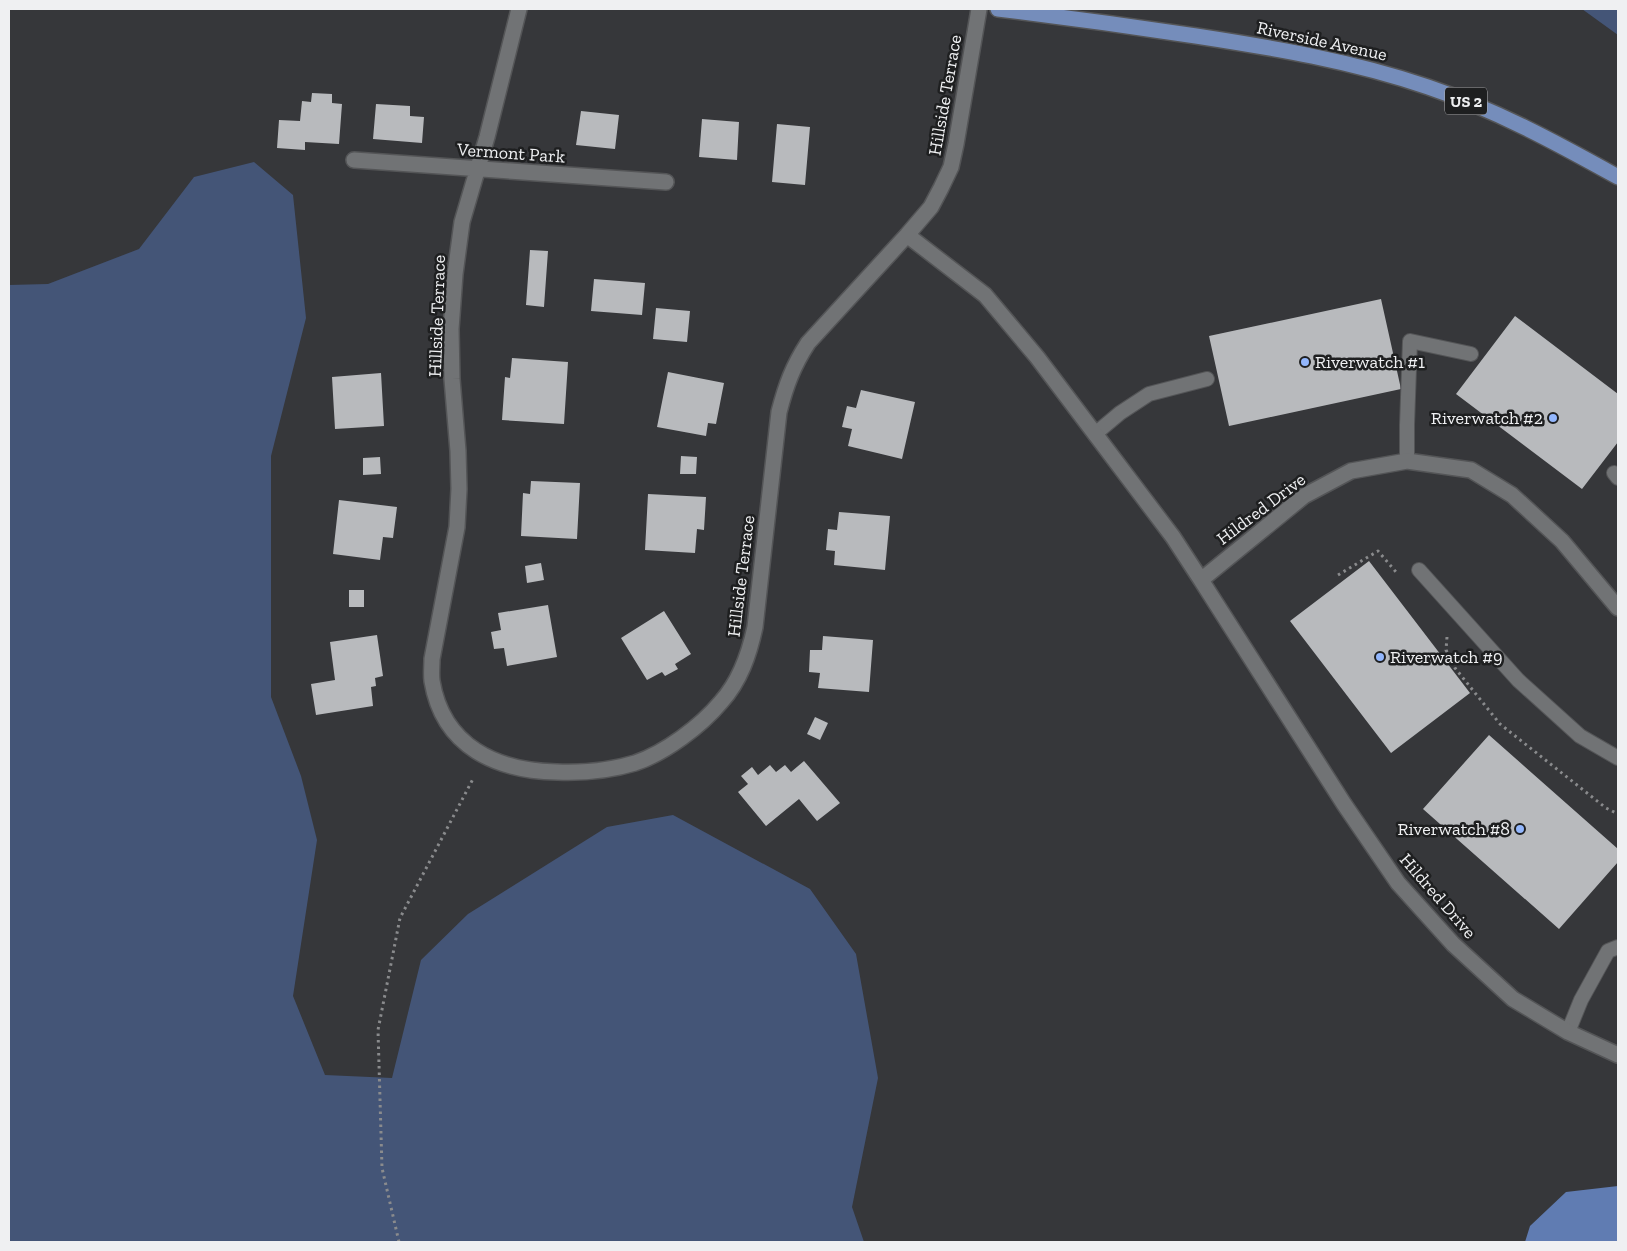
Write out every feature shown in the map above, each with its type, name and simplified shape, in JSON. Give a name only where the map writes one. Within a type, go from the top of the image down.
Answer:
[{"type":"main road","name":"Riverside Avenue","points":[[998,9],[1260,46],[1365,67],[1427,86],[1538,132],[1618,177]]},
{"type":"street","name":"Hillside Terrace","points":[[519,9],[462,222],[454,274],[451,329],[452,379],[458,451],[457,527],[432,659],[432,681],[438,703],[448,723],[462,741],[484,756],[509,767],[537,772],[582,773],[610,770],[638,762],[668,746],[704,720],[738,680],[749,654],[755,627],[779,412],[785,387],[796,361],[808,343],[930,207],[951,167],[979,9]]},
{"type":"street","name":"Vermont Park","points":[[354,160],[666,182]]},
{"type":"street","name":"Hildred Drive","points":[[907,234],[985,295],[1037,357],[1173,537],[1344,804],[1398,883],[1453,944],[1513,999],[1568,1032],[1618,1055]]},
{"type":"street","name":"Hildred Drive","points":[[1201,580],[1304,496],[1351,471],[1407,461],[1471,470],[1512,495],[1562,541],[1618,608]]},
{"type":"lane","points":[[1407,461],[1410,341],[1471,354]]},
{"type":"lane","points":[[1095,434],[1120,413],[1149,394],[1207,379]]},
{"type":"lane","points":[[1419,570],[1518,680],[1580,736],[1618,758]]},
{"type":"lane","points":[[1568,1032],[1581,1000],[1608,951],[1618,947]]},
{"type":"path","points":[[1338,575],[1378,551],[1397,573]]},
{"type":"path","points":[[1448,632],[1446,650],[1455,668],[1500,724],[1606,808],[1618,814]]},
{"type":"path","points":[[399,1242],[382,1168],[378,1030],[400,918],[484,756]]},
{"type":"shaded area","points":[[1582,9],[1618,9],[1618,35]]},
{"type":"shaded area","points":[[254,162],[293,195],[306,318],[271,456],[271,697],[301,776],[317,840],[293,996],[325,1075],[392,1078],[421,960],[468,914],[607,827],[673,815],[810,889],[856,954],[878,1078],[852,1207],[864,1242],[9,1242],[9,285],[48,284],[139,249],[194,177]]},
{"type":"shaded area","points":[[1618,1186],[1618,1242],[1525,1242],[1530,1226],[1566,1192]]},
{"type":"building","points":[[312,93],[332,94],[332,103],[342,104],[339,144],[305,142],[305,150],[277,148],[279,120],[300,121],[302,101],[311,102]]},
{"type":"building","points":[[376,104],[410,106],[410,116],[424,117],[422,143],[373,139]]},
{"type":"building","points":[[581,111],[619,115],[615,149],[576,145]]},
{"type":"building","points":[[702,119],[739,122],[737,160],[699,157]]},
{"type":"building","points":[[777,124],[810,127],[805,185],[772,182]]},
{"type":"building","points":[[530,250],[548,251],[544,307],[526,305]]},
{"type":"building","points":[[594,279],[645,283],[642,315],[591,311]]},
{"type":"building","name":"Riverwatch #1","points":[[1381,299],[1401,389],[1229,426],[1209,336]]},
{"type":"building","points":[[656,308],[690,311],[687,342],[653,339]]},
{"type":"building","name":"Riverwatch #2","points":[[1515,316],[1618,394],[1618,442],[1582,489],[1456,394]]},
{"type":"building","points":[[512,358],[568,362],[564,424],[502,420],[505,377],[510,378]]},
{"type":"building","points":[[668,372],[724,383],[716,424],[708,423],[706,436],[657,427]]},
{"type":"building","points":[[381,373],[384,426],[335,429],[332,377]]},
{"type":"building","points":[[861,390],[915,402],[902,459],[848,446],[852,429],[842,427],[847,406],[856,408]]},
{"type":"building","points":[[681,456],[697,457],[696,474],[680,474]]},
{"type":"building","points":[[380,457],[381,474],[363,475],[363,458]]},
{"type":"building","points":[[531,481],[580,483],[577,539],[521,536],[523,493],[530,494]]},
{"type":"building","points":[[648,494],[706,497],[704,530],[697,529],[695,553],[645,550]]},
{"type":"building","points":[[339,500],[397,507],[393,538],[383,537],[380,560],[333,554]]},
{"type":"building","points":[[839,512],[890,516],[885,570],[834,565],[835,551],[826,550],[828,529],[837,530]]},
{"type":"building","name":"Riverwatch #9","points":[[1369,561],[1470,693],[1391,753],[1290,621]]},
{"type":"building","points":[[541,563],[544,580],[527,583],[525,566]]},
{"type":"building","points":[[349,590],[364,590],[364,607],[349,607]]},
{"type":"building","points":[[548,605],[557,657],[507,666],[504,648],[494,649],[491,632],[501,630],[498,613]]},
{"type":"building","points":[[664,611],[691,654],[675,664],[678,669],[665,676],[662,672],[647,680],[621,638]]},
{"type":"building","points":[[377,635],[383,676],[375,678],[376,686],[371,687],[373,706],[316,715],[311,684],[335,680],[330,642]]},
{"type":"building","points":[[823,636],[873,640],[869,692],[818,688],[820,673],[809,672],[810,650],[822,650]]},
{"type":"building","points":[[815,717],[828,723],[820,740],[807,734]]},
{"type":"building","name":"Riverwatch #8","points":[[1489,735],[1618,849],[1618,862],[1559,929],[1423,809]]},
{"type":"building","points":[[804,761],[840,803],[817,821],[799,799],[766,826],[738,792],[748,784],[741,776],[752,767],[758,775],[770,765],[776,772],[785,765],[791,772]]},
{"type":"place","name":"Riverwatch #1","points":[[1305,362]]},
{"type":"place","name":"Riverwatch #2","points":[[1553,418]]},
{"type":"place","name":"Riverwatch #9","points":[[1380,657]]},
{"type":"place","name":"Riverwatch #8","points":[[1520,829]]}]
